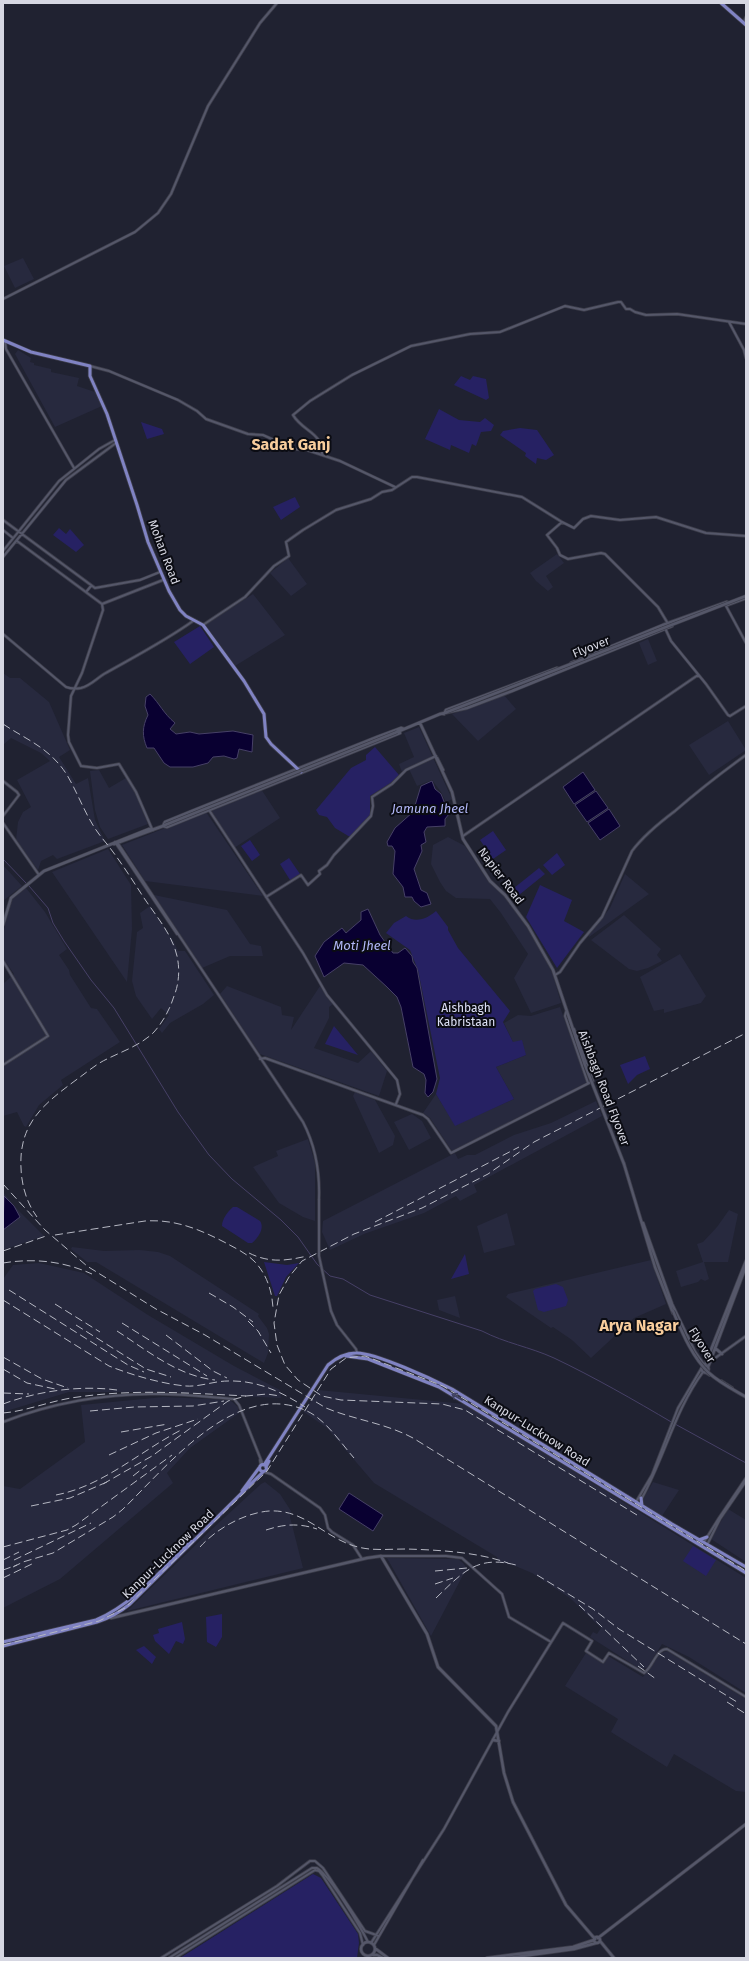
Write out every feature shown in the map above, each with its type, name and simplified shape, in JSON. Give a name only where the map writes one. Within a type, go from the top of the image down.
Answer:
[{"type":"main road","points":[[722,3],[745,22]]},
{"type":"main road","points":[[4,341],[31,352],[90,366]]},
{"type":"main road","name":"Mohan Road","points":[[90,366],[90,376],[107,414],[148,542],[163,580],[180,610],[202,625],[244,681],[264,714],[266,737],[271,744],[300,771]]},
{"type":"main road","points":[[443,714],[446,710],[570,663],[663,625],[669,625],[746,596]]},
{"type":"main road","name":"Flyover","points":[[443,714],[746,596]]},
{"type":"main road","points":[[3,925],[10,898],[39,875],[50,869],[435,717],[467,708],[512,691],[666,629],[669,625]]},
{"type":"main road","name":"Napier Road","points":[[420,724],[454,798],[462,836],[490,881],[505,895],[542,948],[555,975],[566,1012]]},
{"type":"main road","points":[[164,825],[167,827],[377,737],[401,728],[405,729]]},
{"type":"main road","points":[[164,825],[165,822],[206,805],[381,741],[403,732],[405,729]]},
{"type":"main road","name":"Aishbagh Road Flyover","points":[[566,1012],[596,1096],[626,1169],[642,1222],[645,1224],[670,1304]]},
{"type":"main road","points":[[704,1368],[746,1261]]},
{"type":"main road","points":[[704,1368],[710,1361],[746,1266]]},
{"type":"main road","points":[[670,1304],[681,1332],[704,1368],[746,1397]]},
{"type":"main road","name":"Flyover","points":[[670,1304],[689,1345],[706,1370],[717,1379],[746,1397]]},
{"type":"main road","points":[[715,1348],[722,1354]]},
{"type":"main road","name":"Kanpur-Lucknow Road","points":[[3,1646],[109,1618],[119,1610],[253,1479],[299,1412],[317,1382],[332,1364],[347,1356],[364,1354],[438,1382],[716,1551],[746,1567]]},
{"type":"main road","name":"Kanpur-Lucknow Road","points":[[357,1355],[439,1387],[746,1573]]},
{"type":"main road","points":[[263,1466],[263,1472]]},
{"type":"main road","name":"Kanpur-Lucknow Road","points":[[3,1642],[96,1620],[130,1604],[263,1472]]},
{"type":"main road","points":[[589,1478],[591,1474]]},
{"type":"main road","points":[[607,1490],[610,1486]]},
{"type":"main road","points":[[641,1498],[642,1506]]},
{"type":"main road","points":[[699,1540],[707,1537]]},
{"type":"main road","points":[[714,1555],[716,1551]]},
{"type":"main road","points":[[109,1618],[362,1559],[381,1556],[427,1634],[438,1667],[496,1726],[504,1774],[512,1802],[566,1905],[614,1958]]},
{"type":"main road","points":[[119,1610],[124,1615]]},
{"type":"main road","points":[[493,1740],[499,1741]]},
{"type":"main road","points":[[508,1958],[574,1949],[597,1940],[746,1824]]},
{"type":"main road","points":[[487,1958],[573,1947],[597,1940]]},
{"type":"main road","points":[[360,1958],[363,1945],[371,1943],[388,1958]]},
{"type":"main road","points":[[362,1953],[368,1957],[372,1955],[376,1949]]},
{"type":"main road","points":[[372,1955],[377,1955],[383,1958]]},
{"type":"street","points":[[3,299],[135,232],[158,213],[170,194],[208,106],[260,23],[277,3]]},
{"type":"street","points":[[322,455],[321,443],[319,439],[300,424],[293,415],[310,401],[352,375],[411,346],[470,334],[500,332],[565,306],[584,310],[618,302],[621,302],[626,309],[630,309],[639,314],[677,314],[746,324]]},
{"type":"street","points":[[728,322],[744,350],[746,358]]},
{"type":"street","points":[[4,341],[6,349],[76,472]]},
{"type":"street","points":[[3,353],[6,349]]},
{"type":"street","points":[[90,366],[109,371],[178,400],[196,411],[203,418],[248,434],[263,435],[294,449],[322,455],[354,466],[395,487]]},
{"type":"street","points":[[3,551],[58,481],[95,451],[116,441]]},
{"type":"street","points":[[3,557],[60,486],[116,441]]},
{"type":"street","points":[[95,451],[98,456]]},
{"type":"street","points":[[202,625],[245,597],[274,566],[289,556],[286,542],[303,530],[336,510],[371,499],[382,492],[392,490],[412,477],[522,497],[574,528],[583,519],[591,516],[620,520],[656,516],[706,533],[746,536]]},
{"type":"street","points":[[3,520],[95,588],[106,588],[147,578],[160,572]]},
{"type":"street","points":[[562,522],[548,535],[560,555],[568,559],[601,552],[605,554],[658,607],[669,625]]},
{"type":"street","points":[[3,530],[102,604],[103,610],[82,673],[70,696],[67,728],[69,742],[78,764],[86,768],[119,764],[136,792],[152,830]]},
{"type":"street","points":[[102,604],[163,580]]},
{"type":"street","points":[[86,592],[91,586]]},
{"type":"street","points":[[725,604],[746,643]]},
{"type":"street","points":[[3,634],[66,687],[75,688],[90,685],[102,675],[147,651],[194,620]]},
{"type":"street","points":[[663,625],[671,641],[730,716],[746,706]]},
{"type":"street","points":[[462,836],[698,675]]},
{"type":"street","points":[[266,897],[301,874],[308,885],[316,879],[320,874],[319,871],[327,865],[334,855],[372,816],[372,797],[392,784],[406,770],[436,756]]},
{"type":"street","points":[[555,975],[560,972],[580,943],[602,917],[632,851],[637,844],[705,786],[746,756]]},
{"type":"street","points":[[3,781],[19,795],[3,816]]},
{"type":"street","points":[[206,805],[303,953],[327,995],[397,1080],[400,1094],[396,1104]]},
{"type":"street","points":[[3,824],[39,875]]},
{"type":"street","points":[[116,843],[308,1133],[318,1161],[319,1256],[331,1311],[337,1325],[354,1346],[357,1355]]},
{"type":"street","points":[[3,961],[48,1036],[3,1065]]},
{"type":"street","points":[[260,1059],[265,1058],[419,1113],[428,1119],[451,1153],[593,1081],[569,1014],[566,1012]]},
{"type":"street","points":[[566,1012],[565,1016],[588,1083]]},
{"type":"street","points":[[710,1361],[746,1336]]},
{"type":"street","points":[[635,1507],[652,1475],[671,1425],[704,1368]]},
{"type":"street","points":[[3,1422],[59,1406],[111,1396],[156,1394],[234,1399],[239,1405],[263,1466],[271,1474],[320,1508],[325,1515],[328,1528],[353,1545],[362,1559]]},
{"type":"street","points":[[637,1503],[654,1476],[671,1425]]},
{"type":"street","points":[[263,1472],[271,1474]]},
{"type":"street","points":[[705,1544],[707,1537],[746,1478]]},
{"type":"street","points":[[705,1544],[746,1481]]},
{"type":"street","points":[[381,1556],[446,1556],[462,1558],[502,1594],[509,1617],[551,1642]]},
{"type":"street","points":[[169,1958],[312,1868],[317,1868],[326,1875],[371,1943],[389,1918],[424,1859],[444,1829],[497,1732],[563,1623],[592,1641],[586,1651],[603,1662],[609,1654],[641,1673],[649,1670],[660,1651],[667,1649],[746,1696]]},
{"type":"street","points":[[161,1958],[253,1901],[310,1861],[315,1861],[323,1868],[365,1931],[378,1935]]},
{"type":"street","points":[[175,1958],[315,1870],[319,1871],[323,1876],[360,1933],[363,1945]]},
{"type":"street","points":[[253,1901],[256,1904]]},
{"type":"shaded area","points":[[23,258],[34,279],[15,288],[4,266]]},
{"type":"shaded area","points":[[18,350],[31,358],[30,362],[34,363],[34,365],[51,369],[51,372],[79,378],[77,386],[95,392],[102,406],[55,427],[15,354]]},
{"type":"shaded area","points":[[557,554],[564,563],[546,576],[553,587],[548,591],[536,581],[530,573]]},
{"type":"shaded area","points":[[288,558],[307,584],[291,596],[270,573]]},
{"type":"shaded area","points":[[253,594],[285,635],[235,666],[205,625]]},
{"type":"shaded area","points":[[648,639],[657,661],[648,665],[639,643]]},
{"type":"shaded area","points":[[3,673],[10,678],[20,678],[49,702],[70,750],[59,757],[76,784],[88,778],[95,820],[105,841],[57,859],[53,855],[41,861],[38,870],[16,840],[18,822],[23,812],[31,807],[17,780],[50,761],[41,753],[11,738],[3,745]]},
{"type":"shaded area","points":[[504,695],[516,709],[478,741],[452,714]]},
{"type":"shaded area","points":[[728,721],[746,750],[709,775],[689,745]]},
{"type":"shaded area","points":[[419,727],[452,799],[446,802],[432,780],[417,786],[409,769],[402,772],[399,764],[414,757],[404,733]]},
{"type":"shaded area","points":[[99,770],[109,788],[126,778],[135,792],[148,824],[108,839],[100,827],[95,810],[90,771]]},
{"type":"shaded area","points":[[261,789],[280,818],[234,848],[210,811]]},
{"type":"shaded area","points":[[206,812],[263,896],[145,881],[122,845]]},
{"type":"shaded area","points":[[448,837],[465,846],[488,881],[504,895],[515,909],[542,952],[553,975],[561,1003],[531,1013],[514,978],[528,954],[501,913],[490,899],[456,898],[446,891],[431,864],[433,845]]},
{"type":"shaded area","points":[[108,849],[131,885],[132,929],[127,982],[52,872]]},
{"type":"shaded area","points":[[3,865],[22,886],[3,901]]},
{"type":"shaded area","points":[[625,874],[649,894],[589,937],[588,935],[610,908]]},
{"type":"shaded area","points":[[26,888],[45,912],[67,949],[59,955],[69,970],[70,975],[91,1008],[97,1009],[120,1042],[61,1080],[63,1085],[39,1105],[26,1127],[24,1126],[17,1112],[3,1116],[3,984],[14,974],[3,958],[3,932],[12,899]]},
{"type":"shaded area","points":[[154,895],[227,910],[250,944],[261,946],[263,956],[230,956],[202,968]]},
{"type":"shaded area","points":[[150,906],[174,942],[178,951],[185,951],[214,995],[203,1004],[170,1023],[162,1033],[159,1029],[169,1015],[161,1008],[152,1019],[136,996],[132,981],[137,932],[143,928],[140,913]]},
{"type":"shaded area","points":[[624,915],[661,949],[657,955],[662,961],[648,968],[637,971],[629,969],[591,940]]},
{"type":"shaded area","points":[[680,954],[706,996],[701,1003],[664,1013],[664,1009],[654,1011],[640,977]]},
{"type":"shaded area","points":[[227,986],[281,1007],[282,1015],[294,1017],[291,1030],[320,986],[333,1004],[329,1007],[329,1018],[314,1048],[358,1063],[371,1051],[387,1071],[379,1096],[260,1054],[220,994]]},
{"type":"shaded area","points":[[560,1007],[587,1083],[452,1151],[430,1118],[423,1113],[436,1094],[455,1125],[514,1099],[496,1067],[526,1055],[513,1042],[504,1023],[518,1015],[531,1016]]},
{"type":"shaded area","points":[[355,1092],[375,1100],[395,1136],[393,1145],[379,1153],[353,1096]]},
{"type":"shaded area","points":[[596,1101],[602,1116],[474,1185],[477,1192],[460,1201],[456,1196],[424,1213],[364,1234],[330,1250],[322,1232],[323,1221],[455,1153],[458,1159],[467,1155],[475,1155],[514,1135],[551,1123]]},
{"type":"shaded area","points":[[412,1114],[422,1121],[431,1138],[409,1150],[394,1122]]},
{"type":"shaded area","points":[[308,1139],[315,1163],[315,1221],[303,1217],[279,1203],[253,1167],[278,1156],[276,1151]]},
{"type":"shaded area","points":[[3,1192],[17,1209],[44,1236],[3,1250]]},
{"type":"shaded area","points":[[729,1210],[738,1214],[728,1262],[704,1262],[709,1279],[705,1281],[701,1279],[698,1282],[681,1287],[676,1271],[703,1262],[697,1244],[703,1242],[717,1227]]},
{"type":"shaded area","points":[[507,1213],[515,1245],[484,1253],[477,1226]]},
{"type":"shaded area","points":[[72,1247],[104,1251],[140,1250],[158,1252],[170,1256],[259,1314],[258,1316],[267,1328],[269,1334],[268,1353],[264,1363],[96,1262],[87,1262],[71,1249]]},
{"type":"shaded area","points":[[651,1260],[666,1304],[634,1318],[591,1358],[572,1340],[553,1327],[551,1328],[506,1297],[508,1294]]},
{"type":"shaded area","points":[[39,1263],[84,1273],[148,1315],[234,1366],[280,1390],[281,1398],[161,1392],[69,1392],[3,1412],[3,1279],[13,1265]]},
{"type":"shaded area","points":[[455,1296],[460,1318],[439,1310],[437,1300]]},
{"type":"shaded area","points":[[318,1390],[465,1404],[746,1578],[746,1693],[689,1657],[662,1644],[647,1668],[640,1669],[590,1637],[593,1632],[597,1634],[601,1628],[570,1598],[532,1573],[513,1565],[498,1562],[497,1557],[374,1483],[327,1428],[304,1412]]},
{"type":"shaded area","points":[[164,1397],[230,1400],[238,1407],[239,1413],[190,1448],[167,1473],[173,1483],[60,1579],[3,1608],[3,1486],[20,1489],[85,1442],[81,1405]]},
{"type":"shaded area","points":[[265,1482],[280,1494],[291,1511],[290,1517],[303,1568],[127,1611],[211,1530]]},
{"type":"shaded area","points":[[653,1482],[679,1490],[662,1516],[643,1504],[642,1501]]},
{"type":"shaded area","points":[[728,1509],[746,1520],[746,1562],[711,1539]]},
{"type":"shaded area","points":[[387,1558],[458,1559],[468,1570],[463,1575],[431,1636]]},
{"type":"shaded area","points":[[667,1651],[746,1699],[746,1792],[736,1791],[674,1754],[667,1767],[611,1732],[618,1719],[565,1686],[586,1653],[604,1663],[608,1656],[643,1677],[661,1653]]},
{"type":"green space","points":[[461,376],[470,380],[473,376],[486,379],[489,398],[486,400],[454,385]]},
{"type":"green space","points":[[439,409],[459,420],[480,422],[485,418],[494,425],[491,431],[481,432],[476,446],[472,444],[469,453],[451,445],[450,450],[425,439]]},
{"type":"green space","points":[[141,422],[162,429],[164,434],[147,439]]},
{"type":"green space","points":[[520,428],[537,430],[554,455],[546,460],[537,458],[536,464],[525,456],[526,453],[500,435],[503,431]]},
{"type":"green space","points":[[295,497],[300,507],[281,520],[273,507]]},
{"type":"green space","points":[[59,528],[66,534],[70,529],[84,545],[76,552],[53,535]]},
{"type":"green space","points":[[200,626],[214,647],[190,664],[174,642]]},
{"type":"green space","points":[[375,747],[399,775],[392,782],[370,796],[370,816],[350,837],[335,828],[327,817],[319,815],[316,810],[351,768],[366,760],[366,755]]},
{"type":"green space","points":[[493,831],[506,850],[493,859],[480,840]]},
{"type":"green space","points":[[250,840],[260,855],[252,861],[241,846]]},
{"type":"green space","points":[[557,853],[565,865],[552,875],[543,865]]},
{"type":"green space","points":[[289,858],[300,874],[290,880],[280,864]]},
{"type":"green space","points":[[539,868],[545,874],[519,895],[514,888]]},
{"type":"green space","points":[[540,885],[572,900],[564,921],[584,932],[557,968],[526,917]]},
{"type":"green space","name":"Aishbagh Kabristaan","points":[[436,911],[448,927],[448,930],[458,948],[510,1011],[503,1022],[513,1042],[522,1040],[526,1055],[496,1067],[514,1099],[455,1126],[436,1094],[440,1078],[418,970],[410,950],[386,933],[394,923],[406,916],[414,920],[418,920],[429,916]]},
{"type":"green space","points":[[334,1026],[358,1055],[325,1044]]},
{"type":"green space","points":[[645,1056],[650,1069],[637,1075],[628,1084],[620,1065]]},
{"type":"green space","points":[[233,1207],[237,1207],[260,1221],[262,1227],[261,1230],[252,1243],[248,1243],[222,1226],[226,1215]]},
{"type":"green space","points":[[465,1254],[469,1274],[451,1279]]},
{"type":"green space","points":[[264,1262],[287,1265],[299,1263],[286,1277],[277,1296],[275,1296]]},
{"type":"green space","points":[[556,1284],[563,1287],[568,1300],[566,1306],[544,1312],[538,1310],[533,1291],[535,1289]]},
{"type":"green space","points":[[693,1546],[716,1560],[706,1576],[683,1561]]},
{"type":"green space","points":[[222,1614],[222,1637],[216,1647],[207,1642],[206,1617]]},
{"type":"green space","points":[[182,1622],[185,1639],[183,1644],[176,1641],[169,1654],[155,1641],[153,1635],[159,1633],[158,1629]]},
{"type":"green space","points":[[144,1646],[156,1657],[152,1664],[136,1650]]},
{"type":"green space","points":[[313,1874],[321,1878],[358,1934],[359,1943],[357,1958],[180,1958]]},
{"type":"water","points":[[150,694],[167,716],[175,723],[170,729],[176,734],[190,732],[199,734],[233,731],[253,735],[252,752],[239,749],[237,758],[234,759],[224,756],[213,757],[208,763],[193,767],[170,767],[164,763],[154,748],[147,748],[144,739],[143,732],[148,715],[145,706],[146,697]]},
{"type":"water","points":[[583,772],[595,790],[574,804],[563,787]]},
{"type":"water","name":"Jamuna Jheel","points":[[432,781],[435,789],[441,794],[449,814],[445,819],[445,826],[427,827],[424,832],[426,842],[421,845],[422,851],[414,869],[421,890],[427,893],[431,904],[421,907],[412,897],[405,897],[403,887],[393,874],[395,851],[392,846],[388,846],[387,842],[395,828],[413,812],[421,786]]},
{"type":"water","points":[[596,791],[608,808],[587,822],[575,805]]},
{"type":"water","points":[[609,809],[620,826],[600,840],[588,823]]},
{"type":"water","name":"Moti Jheel","points":[[368,909],[380,935],[393,953],[398,953],[405,948],[412,956],[413,962],[417,968],[437,1079],[433,1092],[428,1097],[425,1093],[426,1080],[424,1074],[413,1067],[401,1007],[397,997],[363,965],[344,963],[324,977],[315,956],[324,942],[342,928],[346,933],[361,920],[361,912]]},
{"type":"water","points":[[4,1196],[14,1206],[20,1217],[3,1230]]},
{"type":"water","points":[[349,1493],[383,1515],[373,1531],[339,1509]]},
{"type":"waterway","points":[[3,859],[26,883]]},
{"type":"waterway","points":[[29,886],[48,908],[53,923],[64,941],[91,980],[114,1008],[178,1112],[209,1155],[232,1179],[281,1220],[298,1237],[317,1264],[330,1276],[343,1279],[370,1295],[482,1331],[554,1358],[614,1389],[673,1423]]},
{"type":"waterway","points":[[675,1424],[746,1463]]},
{"type":"railway","points":[[3,724],[46,751],[67,775],[87,815],[97,831],[119,860],[168,933],[175,948],[178,966],[176,991],[163,1020],[154,1032],[138,1044],[103,1061],[91,1069],[56,1096],[32,1121],[26,1132],[23,1144],[21,1173],[26,1196],[37,1217]]},
{"type":"railway","points":[[637,1515],[465,1410],[442,1404],[341,1400],[322,1396],[298,1380],[285,1365],[277,1345],[274,1323],[279,1295],[289,1277],[302,1261],[354,1234],[422,1208],[488,1174],[534,1142],[746,1033]]},
{"type":"railway","points":[[375,1222],[519,1147]]},
{"type":"railway","points":[[3,1184],[45,1230],[87,1266],[156,1309],[205,1335],[326,1408],[381,1425],[413,1438],[746,1644]]},
{"type":"railway","points":[[55,1235],[145,1221],[177,1223],[196,1229],[226,1243],[244,1253],[254,1261],[268,1282],[273,1308]]},
{"type":"railway","points":[[3,1251],[46,1236]]},
{"type":"railway","points":[[249,1253],[271,1260],[292,1259],[307,1256]]},
{"type":"railway","points":[[3,1263],[26,1261],[59,1263],[92,1274]]},
{"type":"railway","points":[[9,1290],[128,1365],[144,1372]]},
{"type":"railway","points":[[209,1293],[233,1307],[253,1322]]},
{"type":"railway","points":[[3,1300],[109,1366],[137,1376],[186,1386],[196,1386],[223,1381],[239,1381],[269,1388],[287,1396],[305,1407]]},
{"type":"railway","points":[[55,1304],[100,1332]]},
{"type":"railway","points":[[248,1321],[258,1331],[271,1353]]},
{"type":"railway","points":[[122,1323],[207,1376]]},
{"type":"railway","points":[[76,1325],[146,1369],[171,1377]]},
{"type":"railway","points":[[117,1331],[164,1362],[201,1378],[215,1380]]},
{"type":"railway","points":[[166,1335],[213,1371],[227,1378]]},
{"type":"railway","points":[[3,1645],[99,1621],[125,1608],[267,1471],[331,1369],[346,1358],[365,1356],[443,1386],[746,1571]]},
{"type":"railway","points":[[3,1357],[42,1379],[68,1388]]},
{"type":"railway","points":[[3,1369],[27,1383],[55,1389]]},
{"type":"railway","points":[[3,1404],[16,1399],[59,1390],[88,1388],[117,1390]]},
{"type":"railway","points":[[3,1413],[22,1410],[68,1398],[120,1393],[162,1392],[246,1396]]},
{"type":"railway","points":[[3,1393],[29,1394]]},
{"type":"railway","points":[[103,1484],[152,1456],[228,1401],[246,1396],[267,1394],[280,1396]]},
{"type":"railway","points":[[90,1411],[134,1407],[193,1406],[224,1401]]},
{"type":"railway","points":[[13,1567],[23,1562],[53,1553],[113,1517],[182,1451],[205,1432],[229,1416],[254,1406],[281,1404],[307,1411],[327,1426],[354,1458]]},
{"type":"railway","points":[[109,1455],[156,1433],[198,1419]]},
{"type":"railway","points":[[121,1432],[168,1424]]},
{"type":"railway","points":[[56,1495],[73,1491],[105,1476],[181,1430]]},
{"type":"railway","points":[[3,1547],[67,1530],[172,1455]]},
{"type":"railway","points":[[133,1476],[147,1465]]},
{"type":"railway","points":[[31,1506],[70,1498],[107,1482]]},
{"type":"railway","points":[[200,1547],[214,1534],[231,1523],[250,1515],[269,1511],[282,1512],[305,1519],[335,1538],[358,1547],[458,1552],[484,1556],[508,1563]]},
{"type":"railway","points":[[14,1560],[91,1523]]},
{"type":"railway","points":[[266,1530],[279,1526],[292,1525],[317,1529]]},
{"type":"railway","points":[[3,1560],[19,1552]]},
{"type":"railway","points":[[436,1598],[463,1573],[481,1564],[502,1562],[516,1565]]},
{"type":"railway","points":[[3,1578],[34,1563]]},
{"type":"railway","points":[[3,1570],[17,1565]]},
{"type":"railway","points":[[435,1571],[467,1568]]},
{"type":"railway","points":[[537,1575],[593,1609],[619,1629],[737,1702]]},
{"type":"railway","points":[[435,1584],[453,1578]]},
{"type":"railway","points":[[579,1605],[644,1667]]},
{"type":"railway","points":[[638,1666],[656,1679]]},
{"type":"railway","points":[[727,1702],[746,1714]]},
{"type":"district","name":"Sadat Ganj","points":[[291,444]]},
{"type":"district","name":"Arya Nagar","points":[[639,1325]]}]
